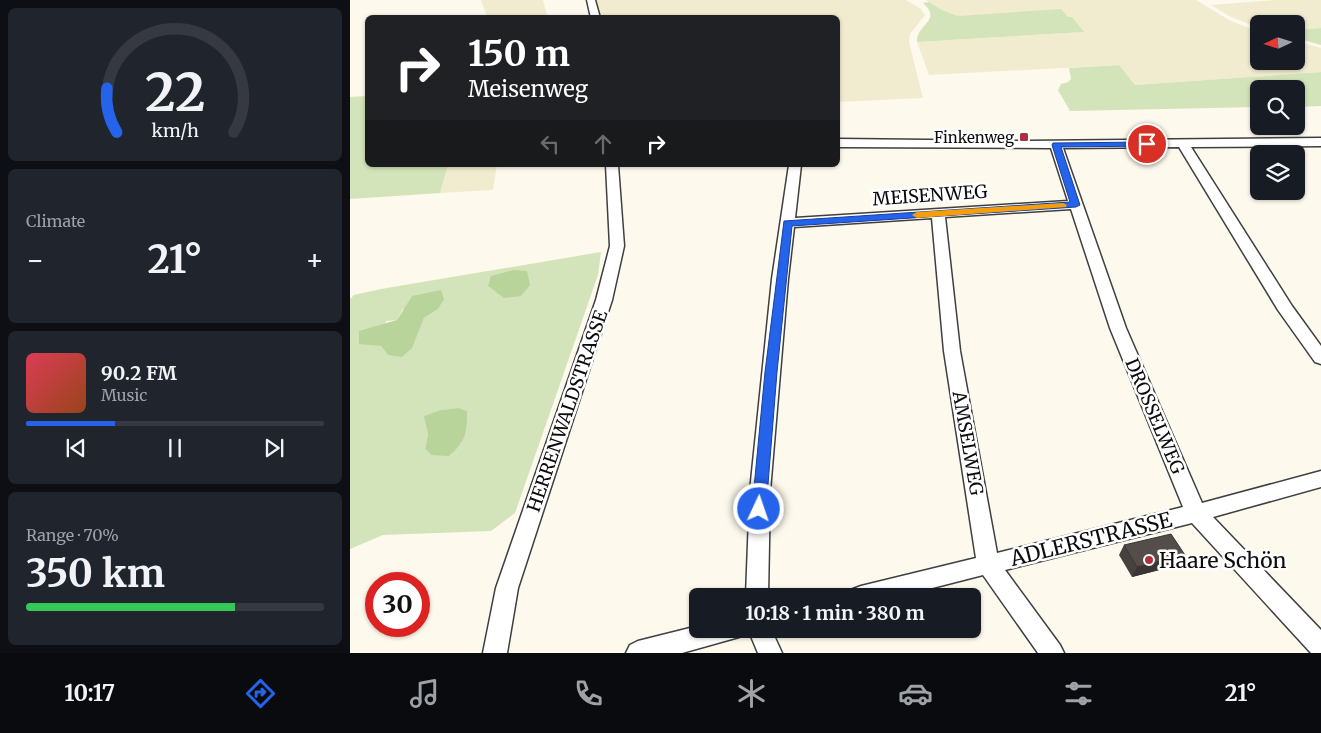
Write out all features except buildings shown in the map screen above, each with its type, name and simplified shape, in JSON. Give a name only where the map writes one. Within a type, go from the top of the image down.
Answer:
[{"type":"street","points":[[591,0],[595,15]]},
{"type":"street","points":[[840,143],[1056,145],[1321,142]]},
{"type":"street","points":[[1183,144],[1277,295],[1321,358]]},
{"type":"street","name":"DROSSELWEG","points":[[1056,145],[1118,328],[1196,513],[1321,647]]},
{"type":"street","name":"HERRENWALDSTRASSE","points":[[495,653],[507,588],[604,300],[616,246],[612,167]]},
{"type":"street","points":[[756,588],[760,491],[787,223],[795,167]]},
{"type":"street","name":"MEISENWEG","points":[[787,223],[1076,205]]},
{"type":"street","name":"AMSELWEG","points":[[938,213],[952,351],[988,565],[1052,653]]},
{"type":"street","name":"ADLERSTRASSE","points":[[894,588],[1196,513],[1321,479]]},
{"type":"street","points":[[638,653],[696,638]]},
{"type":"street","points":[[763,638],[770,653]]},
{"type":"shaded area","points":[[481,0],[543,0],[547,15],[486,15]]},
{"type":"shaded area","points":[[596,0],[906,0],[921,9],[925,15],[910,34],[909,42],[923,98],[840,102],[840,15],[600,15]]},
{"type":"shaded area","points":[[926,0],[1196,0],[1229,20],[1250,28],[1250,70],[1305,70],[1305,44],[1321,48],[1321,72],[1135,85],[1118,65],[929,75],[917,42],[1084,32],[980,15],[958,16],[942,10]]},
{"type":"shaded area","points":[[1275,0],[1321,0],[1321,28],[1305,29],[1305,15],[1250,15],[1250,24],[1229,16],[1211,5]]},
{"type":"shaded area","points":[[447,167],[497,167],[493,190],[440,193]]},
{"type":"green space","points":[[929,2],[942,10],[958,16],[1061,9],[1068,17],[1072,17],[1084,32],[917,42],[920,31],[930,19],[928,9],[923,3]]},
{"type":"green space","points":[[1321,28],[1321,45],[1305,41],[1305,29]]},
{"type":"green space","points":[[1119,65],[1135,85],[1321,72],[1321,106],[1305,107],[1305,80],[1250,80],[1250,107],[1070,111],[1058,90],[1061,84],[1071,79],[1069,68]]},
{"type":"green space","points":[[365,96],[365,167],[447,167],[440,193],[350,199],[350,97]]},
{"type":"green space","points":[[601,252],[598,275],[515,513],[491,531],[383,535],[350,549],[350,299],[354,295]],"holes":[[[403,309],[438,309],[424,318],[418,331],[388,355],[381,346],[386,321],[397,320]],[[458,408],[431,455],[425,449],[428,434],[425,416],[440,410]]]},
{"type":"green space","points":[[514,270],[527,271],[530,285],[521,296],[504,298],[488,286],[491,276]]},
{"type":"green space","points":[[441,290],[444,299],[438,309],[424,318],[412,348],[402,357],[388,355],[381,346],[359,344],[359,331],[397,320],[412,296]]},
{"type":"green space","points":[[458,408],[467,411],[466,431],[462,441],[449,456],[431,455],[425,449],[428,434],[424,416],[440,410]]},
{"type":"slow traffic","points":[[917,215],[1063,205]]},
{"type":"place","name":"Finkenweg","points":[[1024,137]]},
{"type":"place","name":"Haare Schön","points":[[1149,560]]},
{"type":"route","points":[[759,509],[780,279],[787,223],[1076,205],[1056,145],[1147,144]]}]
